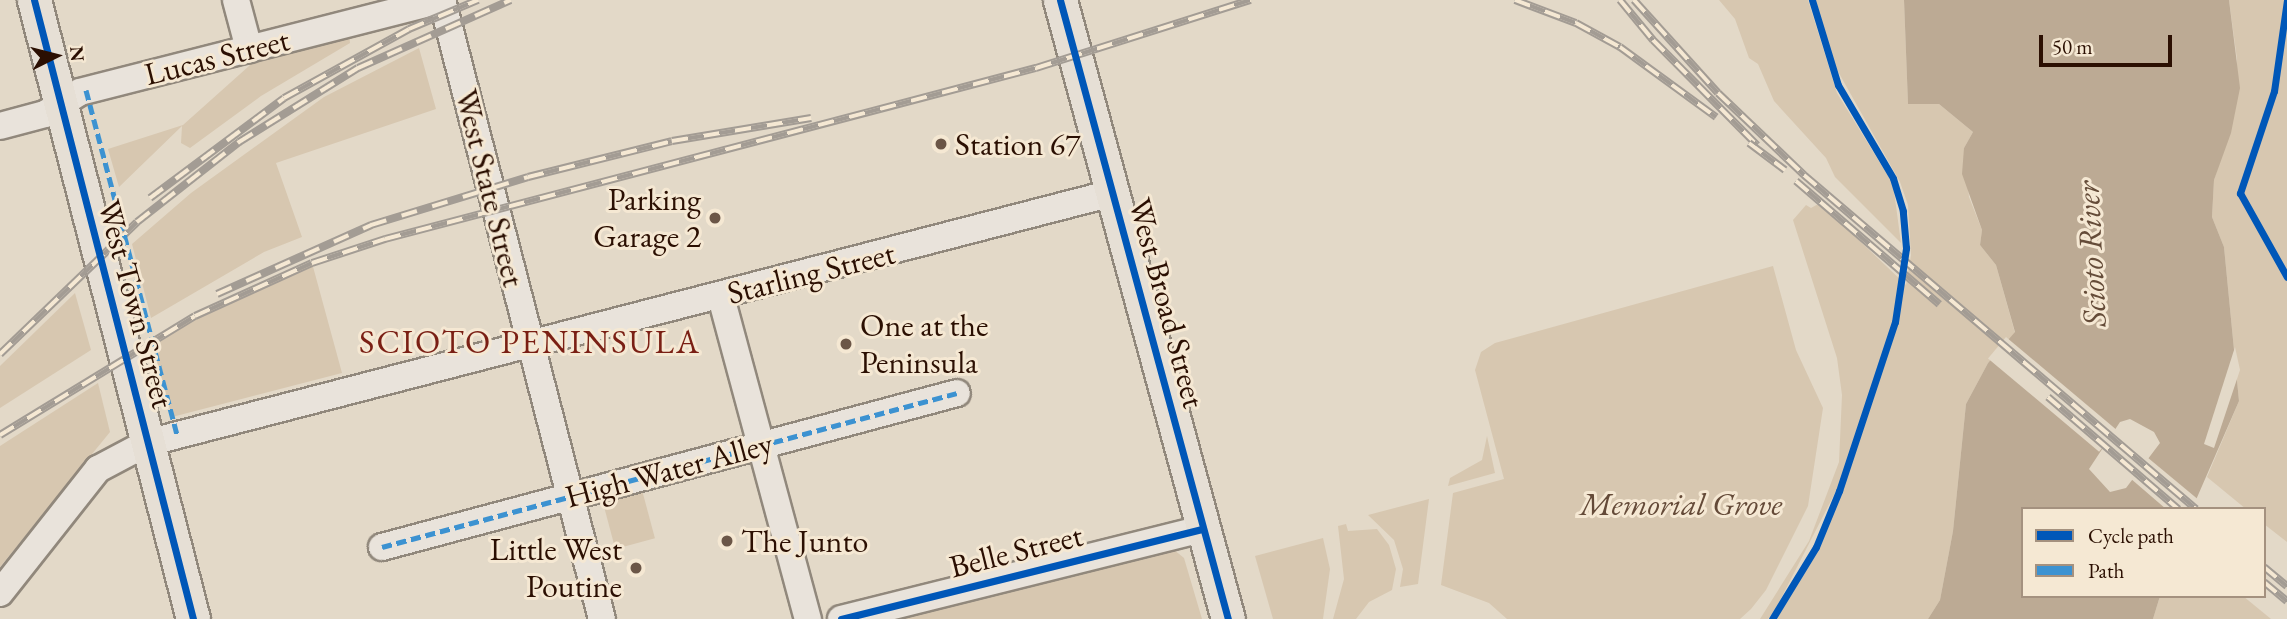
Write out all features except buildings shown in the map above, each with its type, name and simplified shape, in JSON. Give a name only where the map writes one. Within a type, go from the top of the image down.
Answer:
[{"type":"main road","name":"West Town Street","points":[[34,0],[193,619]]},
{"type":"main road","name":"West Broad Street","points":[[1059,0],[1228,619]]},
{"type":"street","points":[[236,0],[249,49]]},
{"type":"street","name":"Lucas Street","points":[[0,126],[45,114],[80,92],[441,0]]},
{"type":"street","name":"West State Street","points":[[441,0],[602,619]]},
{"type":"street","name":"Starling Street","points":[[0,593],[98,469],[147,443],[1112,193]]},
{"type":"street","points":[[721,296],[808,619]]},
{"type":"street","name":"High Water Alley","points":[[382,547],[957,393]]},
{"type":"street","name":"Belle Street","points":[[841,619],[1203,529]]},
{"type":"green space","points":[[1719,0],[1808,0],[1837,93],[1893,184],[1901,243],[1835,177],[1826,158],[1774,101],[1758,64],[1749,58],[1735,19]]},
{"type":"green space","points":[[1816,0],[1904,0],[1908,104],[1939,104],[1973,132],[1964,148],[1969,197],[1982,230],[1980,245],[1996,265],[2015,333],[1988,363],[1966,404],[1953,531],[1940,600],[1928,619],[1772,619],[1816,547],[1839,485],[1774,612],[1768,619],[1760,619],[1809,541],[1839,462],[1842,395],[1837,358],[1793,220],[1806,205],[1811,208],[1820,203],[1906,285],[1911,255],[1908,205],[1900,182],[1831,59]]},
{"type":"green space","points":[[2229,0],[2287,0],[2287,542],[2266,526],[2266,507],[2244,507],[2207,477],[2239,401],[2224,247],[2212,217],[2214,180],[2235,112],[2237,59]]},
{"type":"green space","points":[[349,34],[350,43],[261,96],[190,148],[181,143],[182,126],[119,187],[108,149],[183,125],[259,57]]},
{"type":"green space","points":[[419,48],[436,109],[276,163],[302,237],[264,252],[151,318],[132,244],[191,193],[324,97]]},
{"type":"green space","points":[[312,263],[342,373],[172,417],[152,342],[241,293]]},
{"type":"green space","name":"Memorial Grove","points":[[1773,266],[1796,350],[1823,408],[1808,506],[1766,590],[1751,609],[1740,619],[1507,619],[1489,603],[1441,585],[1453,493],[1504,479],[1475,370],[1481,352],[1495,343]]},
{"type":"green space","points":[[75,293],[91,350],[0,408],[0,366]]},
{"type":"green space","points":[[98,383],[110,432],[0,567],[0,446]]},
{"type":"green space","points":[[1487,436],[1495,473],[1448,486],[1450,478],[1482,460]]},
{"type":"green space","points":[[642,490],[655,538],[615,549],[602,501]]},
{"type":"green space","points":[[1429,499],[1418,584],[1400,587],[1403,569],[1394,540],[1368,515]]},
{"type":"green space","points":[[1346,524],[1348,531],[1377,529],[1389,545],[1396,569],[1392,590],[1369,602],[1356,619],[1333,619],[1344,579],[1338,526]]},
{"type":"green space","points":[[1323,538],[1330,569],[1323,619],[1273,619],[1255,556]]},
{"type":"green space","points":[[1173,549],[1184,558],[1202,619],[895,619]]},
{"type":"green space","points":[[2159,598],[2245,598],[2271,619],[2153,619]]},
{"type":"water","name":"Scioto River","points":[[1904,0],[2229,0],[2240,88],[2231,133],[2214,180],[2212,217],[2224,247],[2239,401],[2193,507],[2021,507],[2021,598],[2159,598],[2153,619],[1928,619],[1940,600],[1953,531],[1966,404],[1988,363],[2015,332],[1996,265],[1980,245],[1982,230],[1962,174],[1964,148],[1973,132],[1939,104],[1908,104]],"holes":[[[2130,419],[2154,432],[2160,443],[2126,488],[2110,492],[2089,469],[2120,422]]]},
{"type":"pier","points":[[2006,337],[2117,430],[2099,452],[1988,358]]},
{"type":"pier","points":[[2235,347],[2240,370],[2214,448],[2204,444]]},
{"type":"pier","points":[[2147,457],[2200,501],[2197,507],[2164,507],[2130,478]]},
{"type":"railway","points":[[150,198],[284,98],[409,29],[478,0]]},
{"type":"railway","points":[[0,354],[137,222],[239,142],[358,68],[511,0]]},
{"type":"railway","points":[[0,435],[195,316],[312,263],[385,239],[1036,68],[1251,0]]},
{"type":"railway","points":[[1515,0],[1576,23],[1620,47],[1716,117]]},
{"type":"railway","points":[[1620,0],[1653,40],[1757,145]]},
{"type":"railway","points":[[1634,0],[1718,93],[1804,175],[2194,507]]},
{"type":"railway","points":[[217,294],[371,225],[528,177],[672,141],[811,118]]},
{"type":"railway","points":[[1749,143],[1785,170]]},
{"type":"railway","points":[[1796,181],[1939,304]]},
{"type":"railway","points":[[2048,397],[2176,507]]},
{"type":"railway","points":[[2266,569],[2287,586]]},
{"type":"railway","points":[[2266,584],[2287,601]]},
{"type":"marked path","points":[[86,90],[177,435]]},
{"type":"marked path","points":[[382,547],[957,393]]},
{"type":"cycle path","points":[[34,0],[193,619]]},
{"type":"cycle path","points":[[1060,0],[1228,619]]},
{"type":"cycle path","points":[[1772,619],[1816,547],[1839,491],[1895,322],[1906,248],[1903,211],[1893,178],[1838,85],[1812,0]]},
{"type":"cycle path","points":[[2287,0],[2274,91],[2240,193],[2287,277]]},
{"type":"cycle path","points":[[841,619],[1203,529]]},
{"type":"place","name":"Station 67","points":[[941,144]]},
{"type":"place","name":"Parking Garage 2","points":[[715,218]]},
{"type":"place","name":"One at the Peninsula","points":[[846,344]]},
{"type":"place","name":"The Junto","points":[[727,541]]},
{"type":"place","name":"Little West Poutine","points":[[636,568]]},
{"type":"district","name":"SCIOTO PENINSULA","points":[[530,342]]}]
